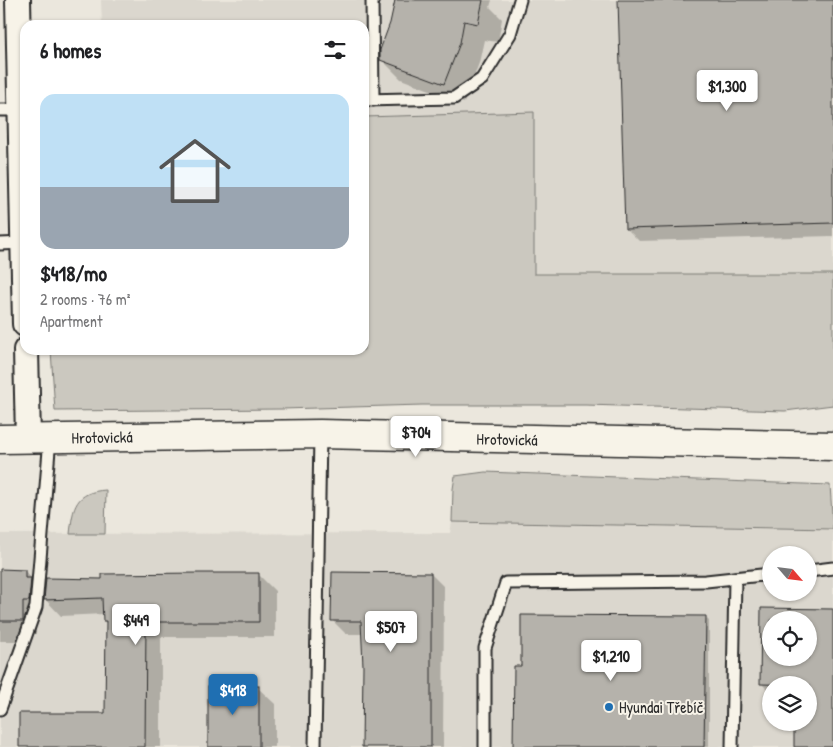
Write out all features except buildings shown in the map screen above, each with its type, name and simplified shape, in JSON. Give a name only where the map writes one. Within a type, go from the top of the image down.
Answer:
[{"type":"main road","name":"Hrotovická","points":[[0,439],[320,434],[833,446]]},
{"type":"street","points":[[18,0],[15,110],[16,243],[20,279]]},
{"type":"street","points":[[27,355],[39,438]]},
{"type":"lane","points":[[369,75],[372,0]]},
{"type":"lane","points":[[369,100],[454,98],[482,79],[510,34],[520,0]]},
{"type":"lane","points":[[314,747],[320,434]]},
{"type":"lane","points":[[0,709],[36,607],[39,438]]},
{"type":"lane","points":[[818,569],[833,568]]},
{"type":"lane","points":[[485,747],[485,648],[506,583],[706,581],[762,575]]},
{"type":"lane","points":[[732,747],[735,578]]},
{"type":"shaded area","points":[[101,0],[833,0],[833,274],[534,275],[534,113],[369,117],[369,20],[102,20]]},
{"type":"shaded area","points":[[534,112],[534,274],[833,274],[833,405],[785,411],[586,405],[422,405],[282,409],[55,411],[51,355],[369,355],[369,117]]},
{"type":"shaded area","points":[[485,472],[830,485],[833,529],[452,522],[455,476]]},
{"type":"shaded area","points":[[106,490],[105,534],[70,534],[75,509],[82,498],[96,491]]},
{"type":"shaded area","points":[[452,522],[833,529],[833,747],[0,747],[0,534],[450,533]]},
{"type":"place","name":"Hyundai Třebíč","points":[[609,707]]}]
